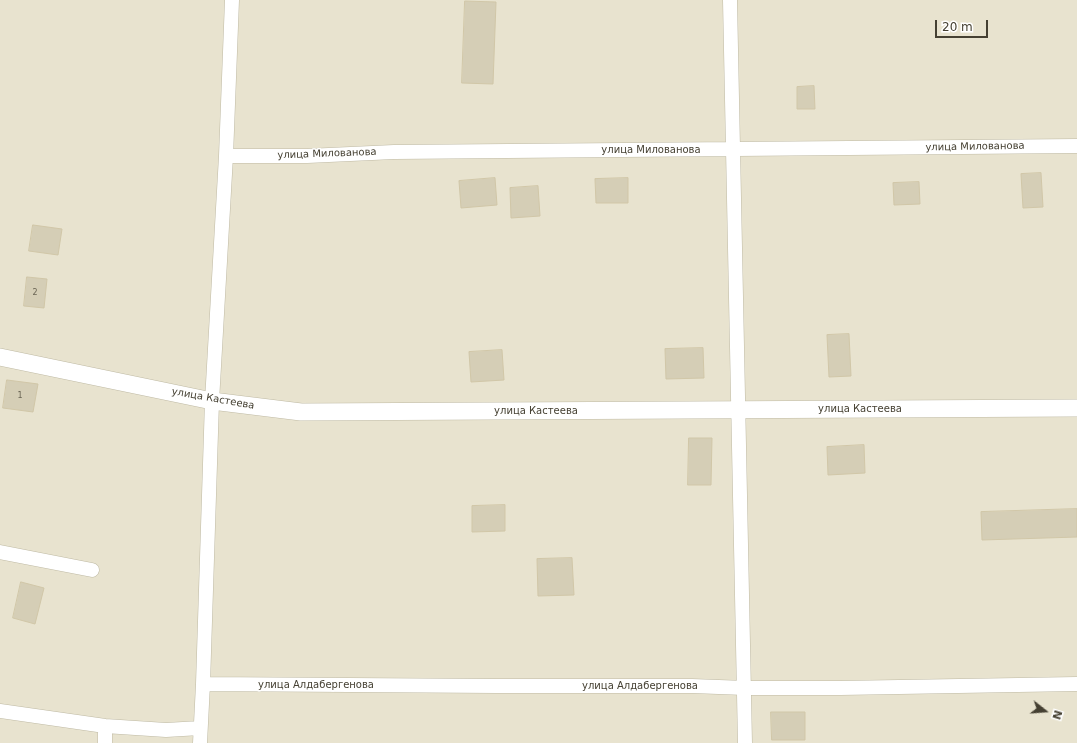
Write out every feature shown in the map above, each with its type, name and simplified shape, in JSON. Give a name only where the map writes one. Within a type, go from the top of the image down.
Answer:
[{"type":"street","points":[[200,743],[212,401],[226,156],[232,0]]},
{"type":"street","points":[[730,0],[745,743]]},
{"type":"street","name":"улица Милованова","points":[[226,156],[307,156],[394,152],[1077,146]]},
{"type":"street","name":"улица Кастеева","points":[[0,357],[212,401],[301,412],[1077,408]]},
{"type":"street","points":[[0,552],[92,570]]},
{"type":"street","name":"улица Алдабергенова","points":[[203,684],[692,686],[744,688],[1077,684]]},
{"type":"street","points":[[0,711],[105,726],[166,730],[200,728]]},
{"type":"street","points":[[105,726],[105,743]]},
{"type":"shaded area","points":[[0,0],[1077,0],[1077,743],[0,743]]},
{"type":"building","points":[[465,1],[496,2],[493,84],[462,83]]},
{"type":"building","points":[[814,86],[815,109],[797,109],[797,87]]},
{"type":"building","points":[[1041,173],[1043,207],[1023,208],[1021,174]]},
{"type":"building","points":[[495,178],[497,205],[461,208],[459,181]]},
{"type":"building","points":[[628,178],[628,203],[596,203],[595,179]]},
{"type":"building","points":[[919,182],[920,204],[894,205],[893,183]]},
{"type":"building","points":[[538,186],[540,216],[511,218],[510,188]]},
{"type":"building","points":[[33,225],[62,229],[58,255],[29,251]]},
{"type":"building","points":[[27,277],[47,279],[44,308],[24,306]]},
{"type":"building","points":[[849,334],[851,376],[829,377],[827,335]]},
{"type":"building","points":[[703,348],[704,378],[666,379],[665,349]]},
{"type":"building","points":[[502,350],[504,380],[471,382],[469,352]]},
{"type":"building","points":[[7,380],[38,384],[33,412],[3,408]]},
{"type":"building","points":[[689,438],[712,438],[711,485],[688,485]]},
{"type":"building","points":[[864,445],[865,473],[828,475],[827,447]]},
{"type":"building","points":[[505,505],[505,531],[472,532],[472,506]]},
{"type":"building","points":[[1077,509],[1077,537],[982,540],[981,512]]},
{"type":"building","points":[[572,558],[574,595],[538,596],[537,559]]},
{"type":"building","points":[[21,582],[44,588],[35,624],[13,618]]},
{"type":"building","points":[[771,712],[805,712],[805,740],[772,740]]}]
